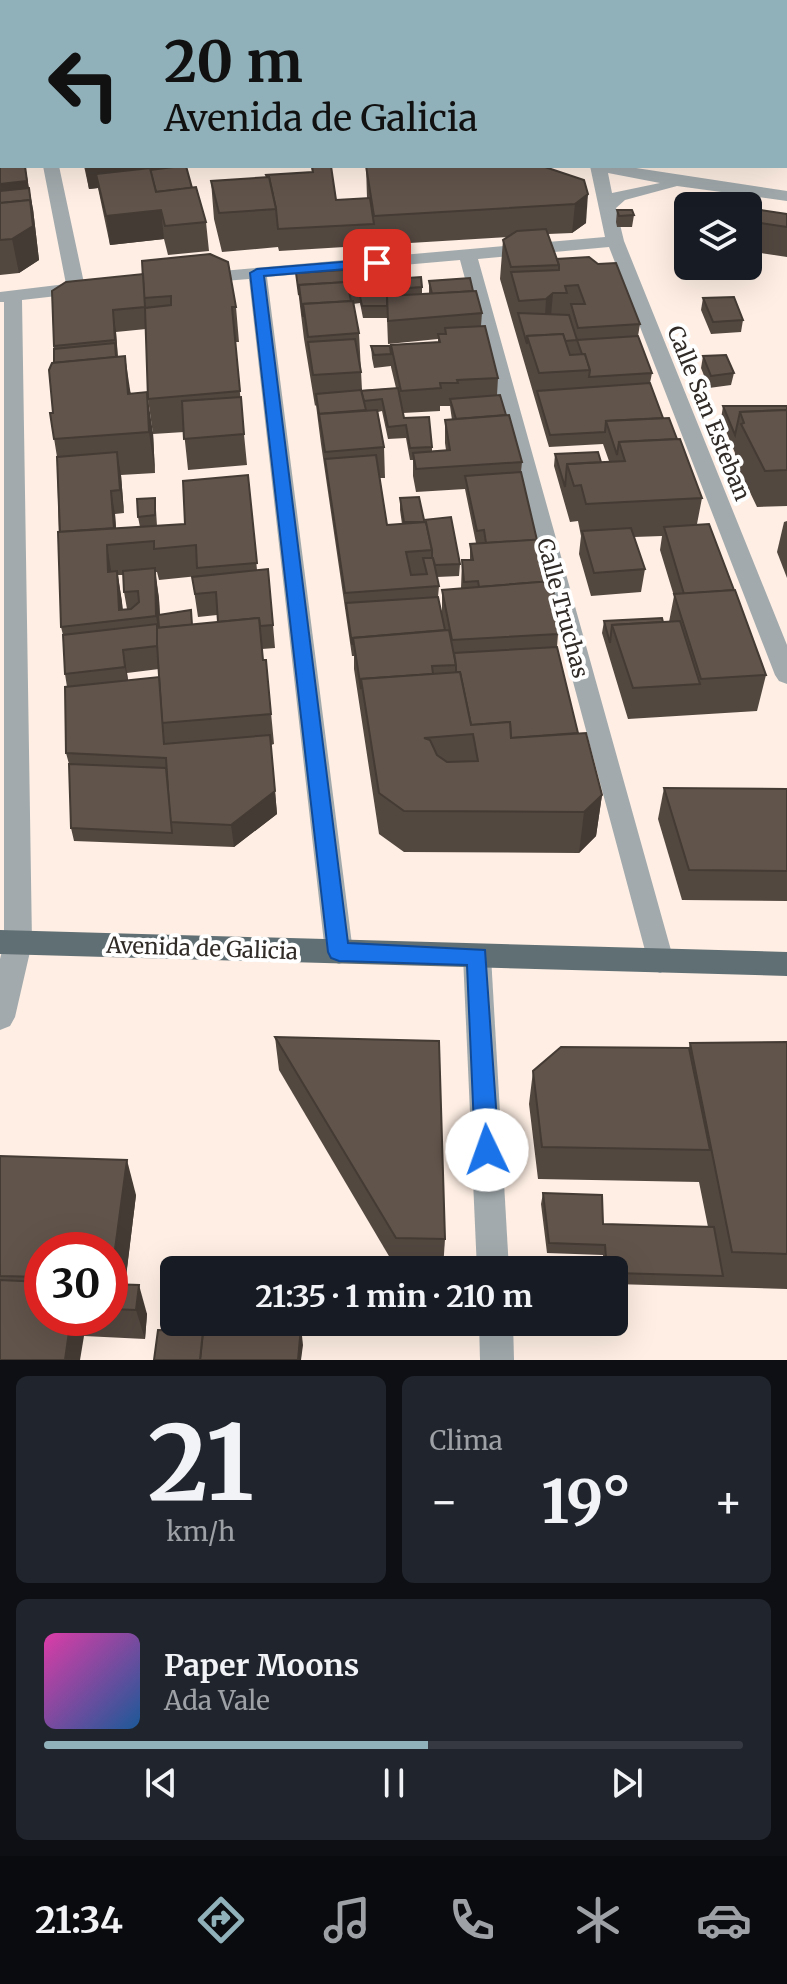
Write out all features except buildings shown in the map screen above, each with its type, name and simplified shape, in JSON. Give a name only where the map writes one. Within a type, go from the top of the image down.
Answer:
[{"type":"main road","name":"Avenida de Galicia","points":[[9,943],[787,964]]},
{"type":"street","points":[[51,168],[76,289]]},
{"type":"street","name":"Calle San Esteban","points":[[598,168],[615,241],[787,675]]},
{"type":"street","points":[[608,168],[691,184],[787,196]]},
{"type":"street","points":[[607,207],[619,196],[691,184]]},
{"type":"street","points":[[181,280],[615,241]]},
{"type":"street","name":"Calle Truchas","points":[[468,256],[660,961]]},
{"type":"street","points":[[257,273],[339,952]]},
{"type":"street","points":[[0,1017],[9,943],[14,853],[7,296],[106,286]]},
{"type":"street","points":[[477,956],[492,1256]]},
{"type":"street","points":[[496,1336],[497,1360]]},
{"type":"route","points":[[377,263],[257,273],[327,861],[339,952],[477,956],[487,1150]]}]
